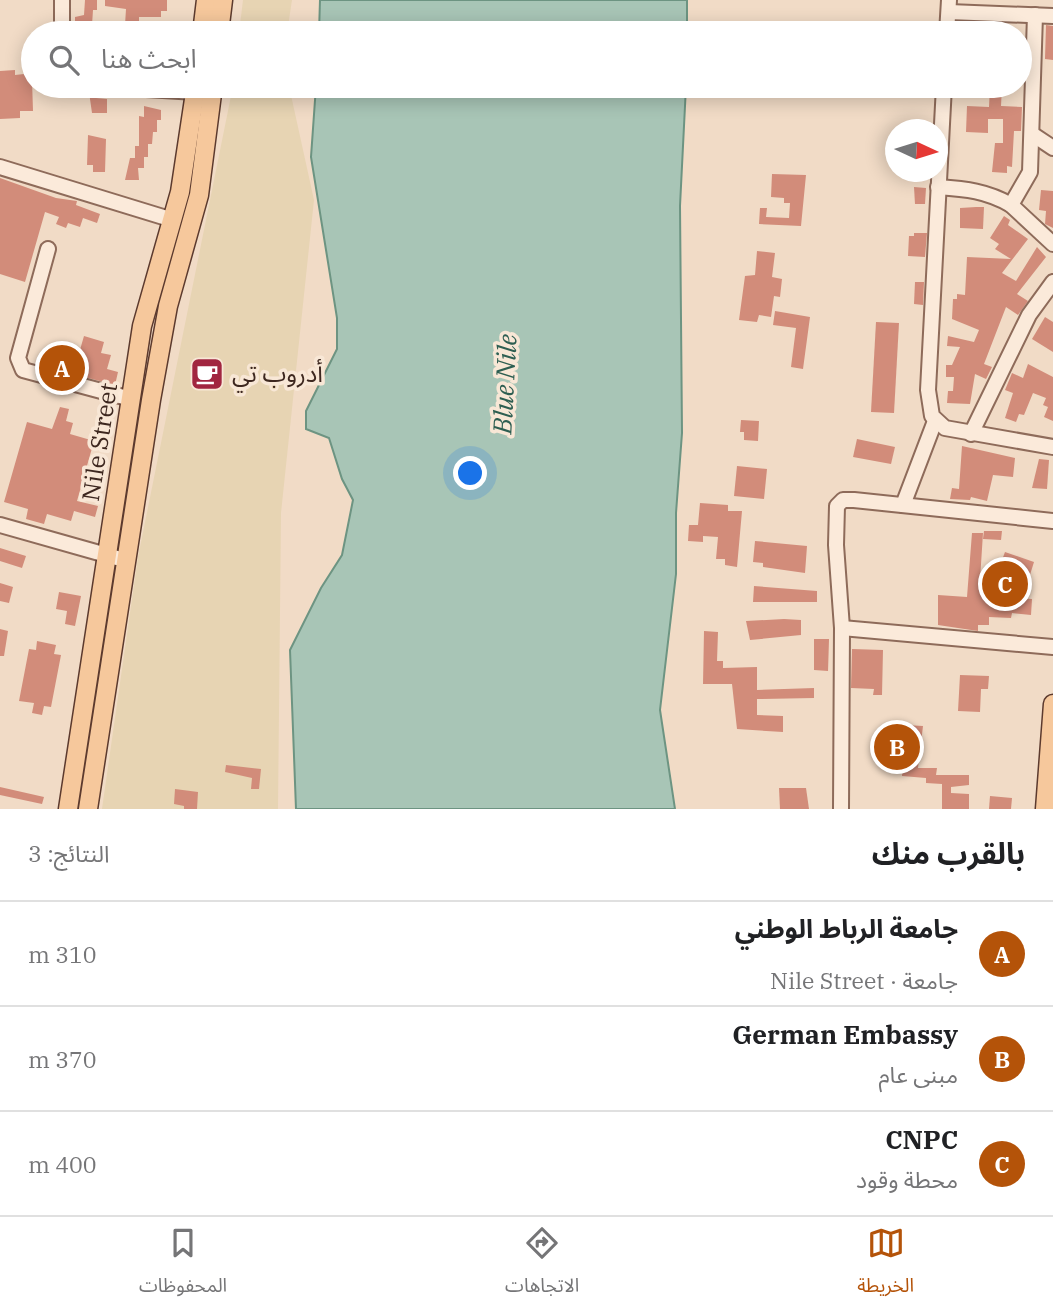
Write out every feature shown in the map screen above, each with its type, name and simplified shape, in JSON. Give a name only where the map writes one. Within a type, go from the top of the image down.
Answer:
[{"type":"main road","points":[[203,21],[206,0]]},
{"type":"main road","points":[[220,21],[223,0]]},
{"type":"main road","name":"Nile Street","points":[[68,809],[142,326],[173,220],[194,98]]},
{"type":"main road","name":"Nile Street","points":[[88,809],[125,561],[168,306],[199,195],[212,98]]},
{"type":"main road","points":[[1045,809],[1053,704]]},
{"type":"street","points":[[62,0],[62,21]]},
{"type":"street","points":[[949,6],[1053,16]]},
{"type":"street","points":[[1011,205],[1030,172],[1035,15]]},
{"type":"street","points":[[943,98],[928,390],[930,408],[935,421],[945,428],[1053,447]]},
{"type":"street","points":[[1032,134],[1053,148]]},
{"type":"street","points":[[0,167],[173,220]]},
{"type":"street","points":[[938,187],[992,194],[1011,205],[1053,244]]},
{"type":"street","points":[[48,249],[18,358],[20,366],[23,370],[131,399]]},
{"type":"street","points":[[971,434],[1029,315],[1053,282]]},
{"type":"street","points":[[903,505],[935,421]]},
{"type":"street","points":[[841,809],[842,628],[836,545],[838,506],[843,500],[1053,521]]},
{"type":"street","points":[[0,525],[125,561]]},
{"type":"street","points":[[842,628],[1053,647]]},
{"type":"shaded area","points":[[243,0],[292,0],[289,21],[240,21]]},
{"type":"shaded area","points":[[231,98],[292,98],[314,200],[281,513],[278,809],[102,809],[138,557]]},
{"type":"water","points":[[320,0],[687,0],[687,21],[319,21]]},
{"type":"water","name":"Blue Nile","points":[[315,98],[685,98],[680,206],[682,433],[676,513],[676,574],[660,710],[675,809],[296,809],[290,650],[321,588],[342,555],[353,500],[342,479],[329,438],[306,429],[306,411],[337,349],[337,318],[311,157]]},
{"type":"building","points":[[85,0],[97,0],[97,10],[93,10],[92,21],[75,21],[75,17],[84,15]]},
{"type":"building","points":[[105,0],[167,0],[167,11],[161,11],[161,17],[139,17],[139,21],[125,21],[126,9],[105,6]]},
{"type":"building","points":[[1046,25],[1053,26],[1053,60],[1045,59]]},
{"type":"building","points":[[15,70],[15,75],[21,74],[21,98],[33,98],[33,111],[20,111],[20,118],[0,119],[0,71]]},
{"type":"building","points":[[90,98],[107,99],[107,113],[92,113]]},
{"type":"building","points":[[989,98],[1001,98],[1001,106],[1022,107],[1021,131],[1014,131],[1012,167],[1007,166],[1007,173],[992,172],[995,143],[1003,143],[1003,119],[988,119],[988,133],[966,132],[967,106],[989,107]]},
{"type":"building","points":[[144,106],[161,110],[161,120],[157,120],[157,132],[153,132],[152,144],[148,144],[148,157],[144,157],[144,168],[138,168],[139,180],[125,180],[130,158],[135,158],[135,146],[139,146],[139,116],[144,117]]},
{"type":"building","points":[[88,135],[106,139],[105,172],[93,172],[93,165],[87,165]]},
{"type":"building","points":[[772,174],[806,175],[801,226],[759,224],[760,208],[767,208],[766,217],[789,218],[790,203],[784,203],[784,198],[771,197]]},
{"type":"building","points":[[0,178],[56,198],[77,201],[76,205],[100,214],[97,223],[83,218],[80,227],[68,223],[66,228],[56,224],[59,217],[45,212],[25,282],[0,274]]},
{"type":"building","points":[[914,187],[926,188],[925,204],[915,204]]},
{"type":"building","points":[[1041,190],[1053,191],[1053,228],[1045,224],[1046,211],[1039,210]]},
{"type":"building","points":[[984,207],[983,229],[960,228],[960,208]]},
{"type":"building","points":[[1004,216],[1010,220],[1008,225],[1028,239],[1002,273],[1016,281],[1037,247],[1046,257],[1017,294],[1028,301],[1018,315],[1006,307],[984,364],[992,367],[986,379],[975,374],[970,404],[947,403],[948,391],[953,391],[954,377],[946,377],[946,365],[952,365],[960,347],[947,346],[948,336],[974,342],[979,330],[952,319],[953,299],[957,299],[957,294],[965,295],[967,257],[1011,259],[995,249],[999,244],[990,238]]},
{"type":"building","points":[[914,233],[927,233],[925,257],[908,256],[909,236],[914,236]]},
{"type":"building","points":[[757,251],[775,253],[772,277],[782,279],[780,297],[774,296],[771,317],[759,315],[757,322],[739,320],[745,276],[755,275]]},
{"type":"building","points":[[915,282],[924,282],[923,305],[914,304]]},
{"type":"building","points":[[775,311],[810,317],[803,369],[791,367],[796,328],[773,325]]},
{"type":"building","points":[[1045,317],[1053,322],[1053,352],[1032,339]]},
{"type":"building","points":[[876,322],[899,323],[894,413],[871,412]]},
{"type":"building","points":[[84,336],[104,342],[101,353],[111,355],[107,369],[118,372],[115,385],[73,374]]},
{"type":"building","points":[[1028,364],[1053,377],[1053,421],[1044,417],[1048,407],[1043,405],[1046,398],[1033,393],[1024,415],[1019,414],[1016,422],[1005,418],[1013,393],[1005,390],[1012,373],[1023,378]]},
{"type":"building","points":[[60,407],[69,409],[66,421],[73,423],[70,434],[94,441],[77,501],[98,506],[95,517],[74,511],[71,521],[47,514],[44,524],[26,519],[28,509],[4,502],[27,422],[52,429]]},
{"type":"building","points":[[741,420],[759,421],[758,441],[744,440],[744,432],[740,432]]},
{"type":"building","points":[[857,439],[895,447],[891,464],[853,457]]},
{"type":"building","points":[[962,446],[1015,458],[1013,477],[993,475],[987,501],[971,497],[970,500],[950,499],[952,488],[959,489]]},
{"type":"building","points":[[1039,459],[1049,460],[1047,489],[1032,488]]},
{"type":"building","points":[[737,466],[767,469],[764,499],[734,496]]},
{"type":"building","points":[[700,503],[728,505],[728,511],[742,511],[737,567],[725,565],[725,559],[716,559],[718,537],[703,536],[703,542],[688,541],[689,525],[698,525]]},
{"type":"building","points":[[984,531],[1002,531],[1001,540],[983,539]]},
{"type":"building","points":[[972,533],[983,533],[980,580],[998,582],[997,597],[1032,599],[1031,615],[1012,613],[1011,618],[989,617],[989,625],[978,625],[978,631],[938,625],[938,595],[967,597]]},
{"type":"building","points":[[755,541],[807,546],[805,573],[763,567],[763,563],[753,562]]},
{"type":"building","points":[[0,548],[26,556],[22,568],[0,561]]},
{"type":"building","points":[[1005,552],[1034,562],[1029,578],[999,568]]},
{"type":"building","points":[[0,583],[13,587],[9,603],[0,601]]},
{"type":"building","points":[[754,586],[817,591],[817,602],[753,602]]},
{"type":"building","points":[[59,592],[81,596],[75,626],[65,624],[67,611],[56,609]]},
{"type":"building","points":[[801,620],[801,635],[750,640],[746,621]]},
{"type":"building","points":[[0,629],[8,631],[4,656],[0,656]]},
{"type":"building","points":[[704,631],[718,632],[717,661],[723,661],[723,668],[757,667],[757,690],[814,688],[814,698],[757,699],[757,715],[783,716],[783,732],[737,729],[732,684],[703,684]]},
{"type":"building","points":[[814,639],[829,639],[828,671],[814,670]]},
{"type":"building","points":[[37,641],[56,645],[54,654],[61,655],[51,707],[44,706],[42,715],[32,713],[34,703],[19,701],[29,649],[36,650]]},
{"type":"building","points":[[852,649],[883,650],[882,695],[873,695],[874,689],[851,688]]},
{"type":"building","points":[[960,675],[989,676],[988,689],[981,689],[980,712],[958,711]]},
{"type":"building","points":[[905,725],[923,726],[918,768],[937,768],[936,775],[969,775],[969,785],[951,787],[951,793],[969,794],[969,809],[942,809],[942,784],[926,783],[926,778],[902,776]]},
{"type":"building","points":[[226,765],[261,769],[259,789],[251,789],[252,778],[225,772]]},
{"type":"building","points":[[0,787],[44,797],[42,804],[0,795]]},
{"type":"building","points":[[779,788],[806,788],[809,809],[780,809]]},
{"type":"building","points":[[175,789],[198,792],[197,809],[184,809],[184,806],[174,804]]},
{"type":"building","points":[[990,796],[1012,798],[1011,809],[989,809]]},
{"type":"place","name":"جامعة الرباط الوطني","points":[[62,368]]},
{"type":"place","name":"أدروب تي","points":[[207,374]]},
{"type":"place","name":"CNPC","points":[[1005,584]]},
{"type":"place","name":"German Embassy","points":[[897,747]]}]
